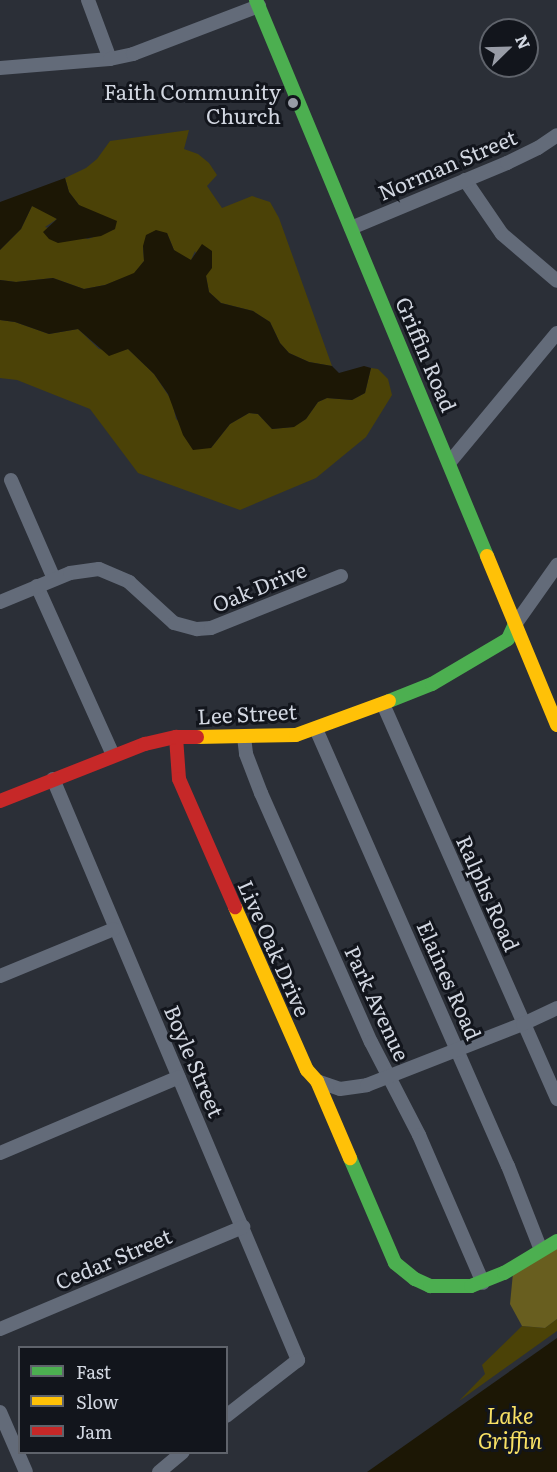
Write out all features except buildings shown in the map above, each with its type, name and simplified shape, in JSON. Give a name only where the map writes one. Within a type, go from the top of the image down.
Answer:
[{"type":"street","points":[[88,0],[110,59]]},
{"type":"street","points":[[0,68],[110,59],[177,39],[258,3]]},
{"type":"street","name":"Griffin Road","points":[[258,3],[449,463],[514,626],[557,725]]},
{"type":"street","name":"Norman Street","points":[[351,228],[537,148],[557,135]]},
{"type":"street","points":[[465,180],[502,234],[557,280]]},
{"type":"street","points":[[449,463],[557,333]]},
{"type":"street","points":[[11,480],[54,579]]},
{"type":"street","points":[[514,626],[557,565]]},
{"type":"street","name":"Oak Drive","points":[[0,602],[54,579],[86,570],[99,569],[129,582],[174,623],[197,629],[221,626],[300,591],[341,576]]},
{"type":"street","points":[[37,586],[113,754]]},
{"type":"street","name":"Lee Street","points":[[0,801],[113,754],[176,737],[296,735],[316,729],[432,684],[508,639],[514,626]]},
{"type":"street","name":"Ralphs Road","points":[[383,704],[557,1098]]},
{"type":"street","name":"Elaines Road","points":[[316,729],[458,1050],[542,1250]]},
{"type":"street","name":"Live Oak Drive","points":[[176,737],[179,779],[307,1070],[317,1081],[390,1255],[402,1270],[429,1286],[443,1288],[483,1283]]},
{"type":"street","name":"Park Avenue","points":[[244,737],[246,754],[261,794],[389,1077],[419,1135],[483,1283]]},
{"type":"street","name":"Boyle Street","points":[[53,779],[114,929],[298,1360],[228,1414]]},
{"type":"street","points":[[0,976],[114,929]]},
{"type":"street","points":[[317,1081],[328,1086],[353,1088],[389,1077],[458,1050],[557,1008]]},
{"type":"street","points":[[0,1153],[179,1077]]},
{"type":"street","name":"Cedar Street","points":[[0,1329],[243,1227]]},
{"type":"street","points":[[483,1283],[557,1240]]},
{"type":"street","points":[[0,1412],[18,1454]]},
{"type":"street","points":[[18,1454],[26,1472]]},
{"type":"street","points":[[159,1472],[181,1454]]},
{"type":"shaded area","points":[[189,130],[184,149],[198,154],[209,163],[217,175],[207,186],[222,208],[252,196],[270,202],[279,218],[332,366],[309,362],[289,353],[280,343],[270,322],[253,311],[221,303],[209,292],[206,276],[195,251],[191,260],[180,256],[174,250],[167,233],[143,246],[144,261],[134,274],[105,285],[84,289],[53,278],[16,282],[0,280],[0,250],[21,229],[32,206],[57,219],[45,227],[88,239],[115,229],[79,205],[69,192],[65,178],[86,168],[97,159],[110,141]]},
{"type":"shaded area","points":[[0,320],[15,322],[49,334],[78,329],[99,349],[117,352],[128,349],[154,374],[172,401],[176,419],[211,448],[230,424],[249,413],[258,414],[272,429],[293,427],[306,419],[318,402],[327,398],[352,400],[365,393],[371,368],[378,369],[388,379],[392,395],[366,437],[316,478],[240,510],[138,473],[90,409],[17,380],[0,378]]},
{"type":"shaded area","points":[[557,1239],[557,1319],[545,1328],[522,1326],[510,1304],[513,1273]]},
{"type":"shaded area","points":[[557,1319],[557,1331],[459,1401],[485,1374],[482,1365],[522,1326],[545,1328]]},
{"type":"water","points":[[65,178],[69,192],[79,205],[117,221],[115,229],[101,236],[58,243],[49,239],[43,232],[57,219],[32,206],[21,229],[0,250],[0,202]]},
{"type":"water","points":[[156,230],[167,233],[174,250],[191,260],[202,244],[212,251],[212,268],[206,276],[209,292],[221,303],[253,311],[270,322],[280,343],[289,353],[309,362],[332,366],[339,373],[364,366],[371,368],[365,393],[352,400],[327,398],[318,402],[306,419],[294,427],[272,429],[258,414],[249,413],[230,424],[211,448],[193,450],[183,435],[168,394],[154,374],[128,349],[109,356],[78,329],[49,334],[15,322],[0,320],[0,280],[16,282],[53,278],[84,289],[105,285],[134,273],[144,261],[143,246],[146,235]]},
{"type":"water","name":"Lake Griffin","points":[[557,1338],[557,1472],[367,1472]]},
{"type":"traffic: fast","points":[[256,0],[487,556]]},
{"type":"traffic: fast","points":[[389,701],[432,684],[508,639],[514,626]]},
{"type":"traffic: fast","points":[[350,1158],[395,1263],[415,1279],[430,1286],[471,1286],[504,1273],[557,1241]]},
{"type":"traffic: slow","points":[[487,556],[557,725]]},
{"type":"traffic: slow","points":[[197,737],[296,735],[389,701]]},
{"type":"traffic: slow","points":[[235,907],[307,1070],[317,1081],[350,1158]]},
{"type":"traffic: jam","points":[[176,737],[179,779],[235,907]]},
{"type":"traffic: jam","points":[[0,801],[145,744],[176,737],[197,737]]},
{"type":"place","name":"Faith Community Church","points":[[293,103]]}]
